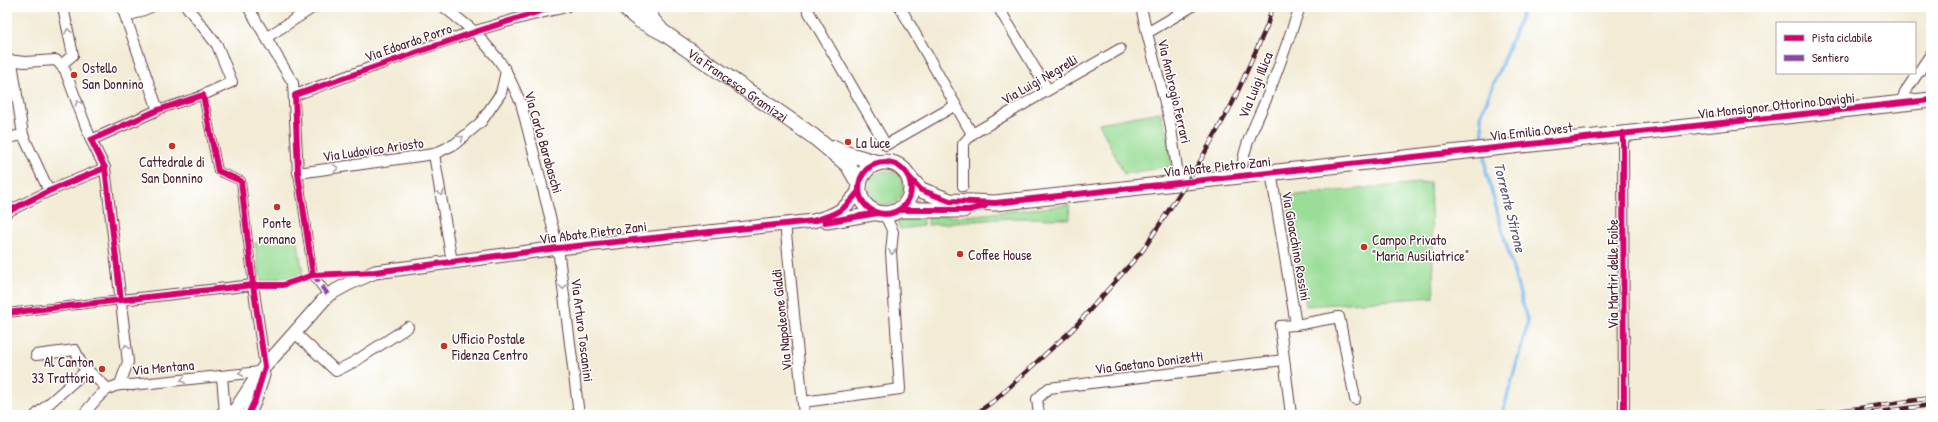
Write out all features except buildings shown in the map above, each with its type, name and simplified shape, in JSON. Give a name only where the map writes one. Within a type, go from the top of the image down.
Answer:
[{"type":"main road","name":"Via Francesco Gramizzi","points":[[646,7],[653,21],[664,33]]},
{"type":"main road","name":"Via Francesco Gramizzi","points":[[629,8],[639,20],[664,33],[813,136],[848,165],[865,205],[881,214]]},
{"type":"main road","name":"Via Monsignor Ottorino Davighi","points":[[1623,133],[1931,100]]},
{"type":"main road","name":"Via Emilia Ovest","points":[[1442,153],[1623,133]]},
{"type":"main road","name":"Via Francesco Gramizzi","points":[[813,136],[846,154],[878,163],[885,162],[900,166],[909,177]]},
{"type":"main road","name":"Via Abate Pietro Zani","points":[[900,210],[969,210],[995,203],[1442,153]]},
{"type":"main road","points":[[859,188],[865,171],[878,163]]},
{"type":"main road","name":"Via Abate Pietro Zani","points":[[909,177],[921,190],[950,201],[995,203]]},
{"type":"main road","points":[[881,214],[900,210],[907,204],[911,195],[909,177]]},
{"type":"street","points":[[61,65],[73,55],[63,7]]},
{"type":"street","points":[[122,7],[158,110]]},
{"type":"street","points":[[126,17],[151,7]]},
{"type":"street","points":[[91,140],[158,110],[203,95],[232,82],[217,45],[187,7]]},
{"type":"street","points":[[230,414],[262,370],[328,295],[313,275],[298,173],[293,83],[248,7]]},
{"type":"street","points":[[267,37],[314,7]]},
{"type":"street","name":"Via Carlo Barabaschi","points":[[444,7],[475,32],[506,71],[521,103],[558,248]]},
{"type":"street","name":"Via Edoardo Porro","points":[[294,95],[475,32],[552,8],[566,7]]},
{"type":"street","points":[[806,7],[886,145],[956,105]]},
{"type":"street","points":[[900,7],[972,134],[963,144],[963,186]]},
{"type":"street","points":[[998,7],[1048,90]]},
{"type":"street","points":[[1142,7],[1147,33]]},
{"type":"street","name":"Via Ambrogio Ferrari","points":[[1179,182],[1170,122],[1147,33],[1191,7]]},
{"type":"street","name":"Via Luigi Illica","points":[[1242,176],[1242,168],[1251,132],[1267,96],[1300,7]]},
{"type":"street","name":"Via Luigi Negrelli","points":[[972,134],[1120,49]]},
{"type":"street","points":[[1901,104],[1905,92],[1931,54]]},
{"type":"street","points":[[49,191],[23,135],[9,61],[56,60],[61,65],[65,70],[91,140],[105,168],[128,362],[120,384]]},
{"type":"street","name":"Via Ludovico Ariosto","points":[[298,173],[434,154],[455,144],[481,122],[501,93],[506,71]]},
{"type":"street","points":[[203,95],[218,171],[241,181],[262,370],[255,400],[248,415]]},
{"type":"street","name":"Via Martiri delle Foibe","points":[[1623,133],[1624,415]]},
{"type":"street","points":[[7,138],[23,135]]},
{"type":"street","points":[[434,154],[452,262]]},
{"type":"street","points":[[7,212],[49,191],[105,168]]},
{"type":"street","name":"Via Gioacchino Rossini","points":[[1271,172],[1296,325]]},
{"type":"street","name":"Via Abate Pietro Zani","points":[[813,221],[834,215],[847,207],[859,188]]},
{"type":"street","points":[[803,402],[900,389],[891,252],[893,232],[881,214]]},
{"type":"street","name":"Via Abate Pietro Zani","points":[[328,295],[375,272],[558,248],[785,223],[813,221],[830,222],[881,214]]},
{"type":"street","name":"Via Napoleone Gialdi","points":[[785,223],[804,415]]},
{"type":"street","name":"Via Arturo Toscanini","points":[[558,248],[579,415]]},
{"type":"street","points":[[7,313],[253,285]]},
{"type":"street","points":[[1291,415],[1280,326],[1296,325],[1339,317],[1355,399]]},
{"type":"street","points":[[295,333],[336,371],[354,362],[408,327]]},
{"type":"street","points":[[36,355],[75,350],[87,370],[107,388],[83,415]]},
{"type":"street","name":"Via Gaetano Donizetti","points":[[1039,415],[1037,399],[1049,388],[1284,360]]},
{"type":"street","points":[[36,415],[87,370]]},
{"type":"street","name":"Via Mentana","points":[[107,388],[120,384],[131,385],[222,376],[262,370]]},
{"type":"street","points":[[222,376],[230,414]]},
{"type":"green space","points":[[1160,112],[1169,139],[1172,166],[1124,174],[1099,123]]},
{"type":"green space","points":[[883,171],[889,171],[893,172],[900,178],[903,188],[902,195],[896,202],[889,205],[883,205],[879,204],[872,198],[869,191],[869,185],[870,181],[876,174]]},
{"type":"green space","name":"Campo Privato \"Maria Ausiliatrice\"","points":[[1430,182],[1434,297],[1306,306],[1286,196]]},
{"type":"green space","points":[[1069,205],[1070,219],[1009,218],[928,225],[929,214],[957,217]]},
{"type":"green space","points":[[923,214],[923,226],[900,229],[897,222],[905,217]]},
{"type":"green space","points":[[297,237],[303,275],[261,281],[255,243]]},
{"type":"waterway","name":"Torrente Stirone","points":[[1484,145],[1481,115],[1525,7]]},
{"type":"waterway","name":"Torrente Stirone","points":[[1485,154],[1486,171],[1528,323],[1502,415]]},
{"type":"railway","points":[[974,415],[995,400],[1073,329],[1143,250],[1198,165],[1232,104],[1267,26],[1272,7]]},
{"type":"railway","points":[[1810,415],[1931,398]]},
{"type":"railway","points":[[1856,415],[1931,405]]},
{"type":"marked path","points":[[313,274],[328,295]]},
{"type":"cycle path","points":[[313,275],[298,173],[295,95],[475,32],[553,7]]},
{"type":"cycle path","points":[[121,300],[105,168],[91,140],[158,110],[203,95],[218,171],[241,181],[253,285],[265,367],[255,400],[248,415]]},
{"type":"cycle path","points":[[909,177],[921,190],[950,201],[995,203],[1931,100]]},
{"type":"cycle path","points":[[1623,133],[1624,415]]},
{"type":"cycle path","points":[[880,162],[890,162],[904,169],[911,183],[911,188],[911,193],[904,207],[890,214],[880,214],[870,210],[863,203],[859,193],[859,183],[863,173],[870,166],[880,162]]},
{"type":"cycle path","points":[[7,212],[49,191],[105,168]]},
{"type":"cycle path","points":[[7,313],[253,285],[283,285],[313,275],[375,272],[558,248],[813,221],[839,211],[849,203],[859,191]]},
{"type":"cycle path","points":[[900,210],[969,210],[985,206]]},
{"type":"cycle path","points":[[825,222],[878,213]]},
{"type":"place","name":"Ostello San Donnino","points":[[74,75]]},
{"type":"place","name":"La luce","points":[[848,142]]},
{"type":"place","name":"Cattedrale di San Donnino","points":[[172,146]]},
{"type":"place","name":"Ponte romano","points":[[277,207]]},
{"type":"place","name":"Campo Privato \"Maria Ausiliatrice\"","points":[[1364,247]]},
{"type":"place","name":"Coffee House","points":[[960,254]]},
{"type":"place","name":"Ufficio Postale Fidenza Centro","points":[[444,346]]},
{"type":"place","name":"Al Canton 33 Trattoria","points":[[102,369]]}]
